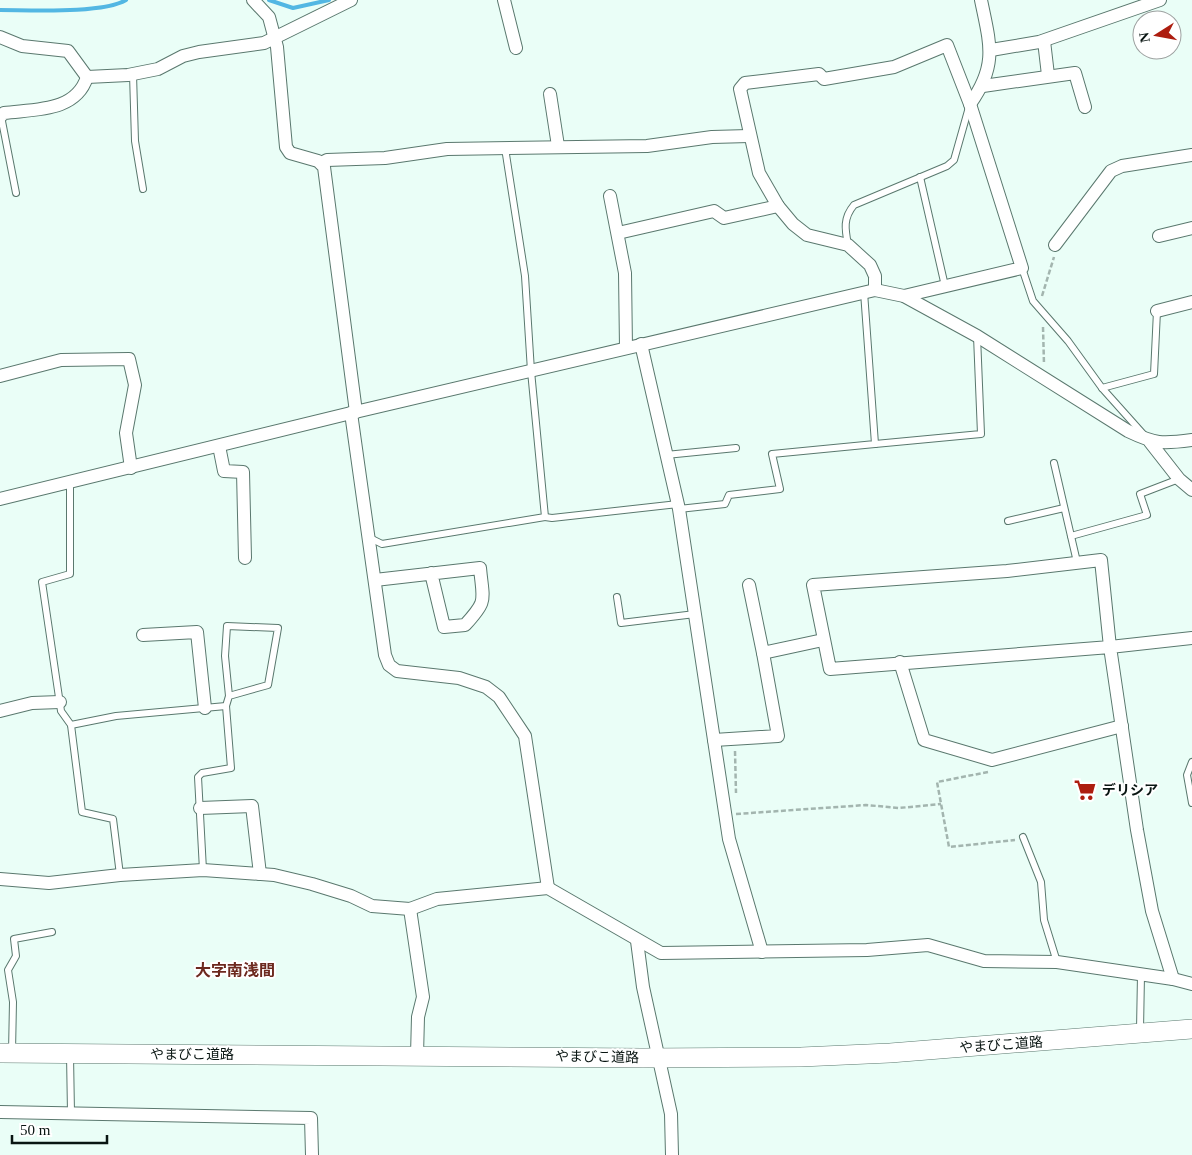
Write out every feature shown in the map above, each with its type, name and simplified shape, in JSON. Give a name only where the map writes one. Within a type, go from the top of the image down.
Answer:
[{"type":"street","points":[[253,0],[269,17],[277,47],[286,147],[290,152],[321,163],[324,167],[368,537],[385,655],[389,666],[397,671],[459,678],[486,687],[499,697],[525,736],[548,888]]},
{"type":"street","points":[[87,77],[133,74],[158,69],[183,56],[199,52],[264,43],[351,0]]},
{"type":"street","points":[[504,0],[516,48]]},
{"type":"street","points":[[970,104],[983,86],[991,50],[981,0]]},
{"type":"street","points":[[991,50],[1044,41],[1160,0]]},
{"type":"street","points":[[0,37],[22,46],[68,51],[87,77]]},
{"type":"street","points":[[1044,41],[1048,75]]},
{"type":"street","points":[[870,291],[876,276],[870,266],[848,245],[807,234],[793,224],[778,206],[759,173],[749,136],[740,89],[746,83],[819,74],[824,79],[894,67],[947,45],[970,104],[1022,268],[904,296]]},
{"type":"street","points":[[983,86],[1048,75],[1075,73],[1085,108]]},
{"type":"street","points":[[0,116],[55,107],[73,100],[84,89],[87,77]]},
{"type":"street","points":[[550,94],[558,146]]},
{"type":"street","points":[[321,163],[327,160],[385,158],[448,148],[647,146],[712,137],[749,136]]},
{"type":"street","points":[[1055,245],[1111,171],[1122,166],[1192,155]]},
{"type":"street","points":[[610,196],[624,273],[626,348]]},
{"type":"street","points":[[618,232],[714,211],[724,218],[778,206]]},
{"type":"street","points":[[1159,236],[1192,228]]},
{"type":"street","points":[[0,499],[641,344],[870,291],[904,296],[977,336],[1128,431],[1150,442],[1168,443],[1192,440]]},
{"type":"street","points":[[1157,310],[1192,302]]},
{"type":"street","points":[[641,344],[678,506],[729,840],[762,952]]},
{"type":"street","points":[[0,376],[61,360],[129,359],[134,385],[126,433],[131,468]]},
{"type":"street","points":[[1150,442],[1179,479],[1192,490]]},
{"type":"street","points":[[219,446],[224,471],[243,472],[245,558]]},
{"type":"street","points":[[1172,979],[1152,911],[1137,830],[1110,647],[1101,560],[1007,571],[813,585],[830,669],[1110,647],[1192,638]]},
{"type":"street","points":[[374,580],[431,573],[480,568],[483,600],[481,608],[465,625],[444,628],[431,573]]},
{"type":"street","points":[[714,740],[778,736],[750,585]]},
{"type":"street","points":[[143,635],[197,632],[205,708]]},
{"type":"street","points":[[763,653],[823,640]]},
{"type":"street","points":[[900,662],[924,740],[992,760],[1122,726]]},
{"type":"street","points":[[0,711],[32,703],[60,702]]},
{"type":"street","points":[[200,808],[252,806],[260,874]]},
{"type":"street","points":[[0,879],[49,883],[120,875],[203,870],[260,874],[312,884],[351,896],[372,906],[410,909],[437,899],[548,888],[637,941],[662,953],[867,950],[928,944],[984,961],[1057,962],[1172,979],[1192,984]]},
{"type":"street","points":[[410,909],[423,998],[418,1018],[417,1055]]},
{"type":"street","points":[[637,941],[643,987],[671,1114],[672,1155]]},
{"type":"street","name":"やまびこ道路","points":[[6,1053],[660,1058],[890,1053],[1192,1029]]},
{"type":"street","points":[[0,1112],[311,1118],[312,1155]]},
{"type":"lane","points":[[133,74],[135,141],[143,189]]},
{"type":"lane","points":[[848,245],[844,224],[847,213],[854,205],[947,166],[954,160],[970,104]]},
{"type":"lane","points":[[0,116],[16,193]]},
{"type":"lane","points":[[505,147],[525,276],[531,371],[545,516]]},
{"type":"lane","points":[[920,177],[945,286]]},
{"type":"lane","points":[[1022,268],[1033,301],[1068,341],[1102,388],[1150,442]]},
{"type":"lane","points":[[870,291],[874,444]]},
{"type":"lane","points":[[1102,388],[1154,374],[1157,310]]},
{"type":"lane","points":[[368,537],[382,544],[545,516],[578,516],[678,506],[725,504],[729,495],[780,489],[772,454],[981,434],[977,336]]},
{"type":"lane","points":[[666,455],[736,448]]},
{"type":"lane","points":[[1054,463],[1077,562]]},
{"type":"lane","points":[[1071,536],[1147,515],[1140,494],[1179,479]]},
{"type":"lane","points":[[70,483],[70,574],[42,582],[61,711],[71,725],[82,812],[113,819],[120,875]]},
{"type":"lane","points":[[1008,520],[1064,508]]},
{"type":"lane","points":[[617,597],[621,623],[695,614]]},
{"type":"lane","points":[[203,870],[198,777],[202,773],[231,768],[226,706],[229,696],[224,656],[227,626],[278,628],[268,685],[229,696]]},
{"type":"lane","points":[[71,725],[116,716],[226,706]]},
{"type":"lane","points":[[1192,762],[1187,775],[1192,803]]},
{"type":"lane","points":[[1023,838],[1040,882],[1044,920],[1057,962]]},
{"type":"lane","points":[[6,1053],[13,1002],[8,970],[16,956],[14,939],[52,932]]},
{"type":"lane","points":[[1140,1034],[1141,975]]},
{"type":"lane","points":[[70,1054],[71,1113]]},
{"type":"path","points":[[735,739],[736,795]]},
{"type":"path","points":[[992,760],[992,772],[937,782],[949,847],[1023,838]]},
{"type":"path","points":[[736,814],[866,805],[899,808],[941,804]]},
{"type":"waterway","points":[[0,10],[47,11],[83,9],[115,4],[126,0]]},
{"type":"waterway","points":[[269,0],[293,8],[329,0]]},
{"type":"place","name":"デリシア","points":[[1085,790]]},
{"type":"district","name":"大字南浅間","points":[[235,970]]}]
